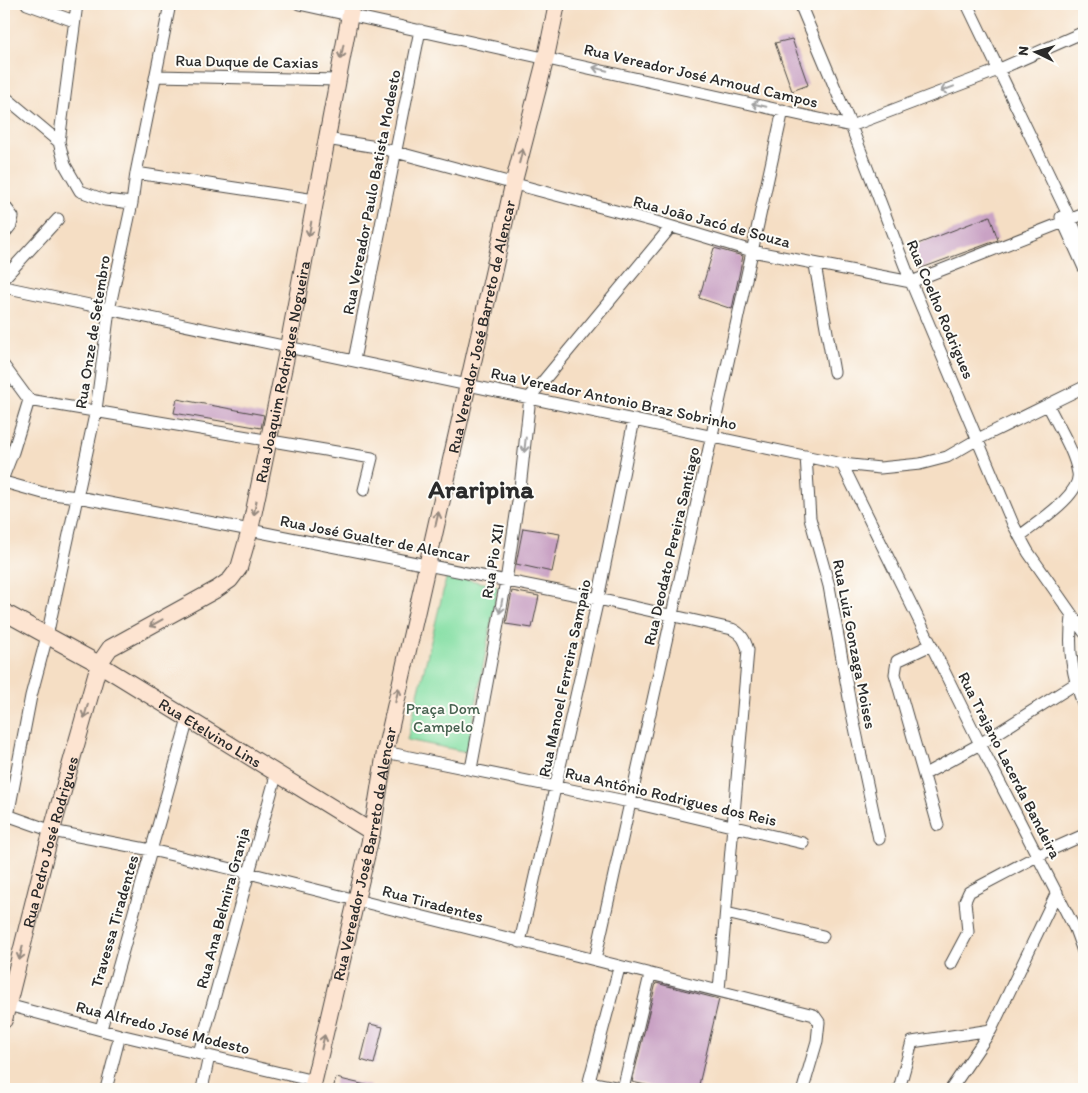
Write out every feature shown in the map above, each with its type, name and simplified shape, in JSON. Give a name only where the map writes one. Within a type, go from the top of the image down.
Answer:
[{"type":"main road","name":"Rua Vereador José Barreto de Alencar","points":[[313,1085],[372,832],[384,752],[513,185],[546,57],[557,4]]},
{"type":"main road","name":"Rua Joaquim Rodrigues Nogueira","points":[[99,664],[110,648],[230,580],[239,568],[250,530],[288,347],[351,9]]},
{"type":"main road","name":"Rua Etelvino Lins","points":[[4,612],[99,664],[372,832]]},
{"type":"main road","name":"Rua Pedro José Rodrigues","points":[[5,1010],[52,831],[99,664]]},
{"type":"street","points":[[27,4],[74,21]]},
{"type":"street","points":[[77,4],[58,142],[65,165],[80,191],[104,200],[132,203]]},
{"type":"street","name":"Rua Onze de Setembro","points":[[6,815],[96,410],[109,310],[132,203],[136,173],[170,4]]},
{"type":"street","name":"Rua Vereador José Arnoud Campos","points":[[298,4],[351,9],[420,30],[850,126]]},
{"type":"street","name":"Rua Coelho Rodrigues","points":[[800,4],[911,282],[1020,536],[1072,617],[1084,632]]},
{"type":"street","points":[[967,4],[1067,221],[1084,268]]},
{"type":"street","name":"Rua Vereador Paulo Batista Modesto","points":[[354,360],[420,30]]},
{"type":"street","points":[[850,126],[996,70],[1084,32]]},
{"type":"street","name":"Rua Duque de Caxias","points":[[156,76],[337,80]]},
{"type":"street","points":[[4,96],[58,142]]},
{"type":"street","name":"Rua Deodato Pereira Santiago","points":[[594,960],[712,435],[782,110]]},
{"type":"street","name":"Rua João Jacó de Souza","points":[[326,139],[378,146],[513,185],[653,221],[670,228],[752,251],[815,265],[911,282]]},
{"type":"street","points":[[136,173],[315,200]]},
{"type":"street","points":[[4,205],[13,217],[11,225],[4,234]]},
{"type":"street","points":[[911,282],[1084,214]]},
{"type":"street","points":[[4,278],[58,219]]},
{"type":"street","points":[[1067,221],[1084,248]]},
{"type":"street","points":[[530,397],[670,228]]},
{"type":"street","points":[[815,265],[834,372]]},
{"type":"street","name":"Rua Vereador Antonio Braz Sobrinho","points":[[4,287],[712,435],[842,464],[880,468],[920,464],[947,458],[978,439],[1084,387]]},
{"type":"street","points":[[4,366],[29,400],[372,458],[364,490]]},
{"type":"street","name":"Rua Pio XII","points":[[471,769],[506,581],[520,488],[530,397]]},
{"type":"street","points":[[4,475],[14,452],[29,400]]},
{"type":"street","points":[[1020,536],[1067,498],[1077,481],[1078,474],[1073,460],[1048,405]]},
{"type":"street","name":"Rua Manoel Ferreira Sampaio","points":[[520,942],[557,787],[598,599],[634,420]]},
{"type":"street","name":"Rua Luiz Gonzaga Moises","points":[[806,456],[810,518],[829,586],[851,709],[879,839]]},
{"type":"street","name":"Rua Trajano Lacerda Bandeira","points":[[842,464],[980,744],[1057,892],[1075,929],[1084,954]]},
{"type":"street","name":"Rua José Gualter de Alencar","points":[[4,482],[44,492],[250,530],[598,599],[739,632],[748,650],[734,827]]},
{"type":"street","points":[[1072,617],[1069,652],[1075,684],[1084,706]]},
{"type":"street","points":[[932,645],[902,658],[895,667],[895,674],[938,825]]},
{"type":"street","points":[[925,774],[980,744],[1075,684]]},
{"type":"street","name":"Travessa Tiradentes","points":[[101,1030],[188,719]]},
{"type":"street","name":"Rua Antônio Rodrigues dos Reis","points":[[384,752],[630,802],[803,843]]},
{"type":"street","name":"Rua Ana Belmira Granja","points":[[202,1089],[204,1055],[249,873],[277,772]]},
{"type":"street","name":"Rua Tiradentes","points":[[6,815],[52,831],[151,850],[249,873],[594,960],[619,968],[719,990],[814,1015],[819,1022],[817,1042],[803,1089]]},
{"type":"street","points":[[719,990],[734,827]]},
{"type":"street","points":[[951,964],[968,932],[965,901],[970,892],[1038,855],[1084,835]]},
{"type":"street","points":[[951,1089],[991,1030],[1057,892]]},
{"type":"street","points":[[726,913],[823,936]]},
{"type":"street","points":[[619,968],[588,1086],[624,1089],[650,975]]},
{"type":"street","name":"Rua Alfredo José Modesto","points":[[5,1010],[101,1030],[204,1055],[313,1085]]},
{"type":"street","points":[[899,1089],[912,1042],[991,1030]]},
{"type":"street","points":[[106,1089],[120,1035]]},
{"type":"green space","name":"Praça Dom Campelo","points":[[447,575],[498,586],[467,752],[407,740]]},
{"type":"building","points":[[792,39],[808,85],[792,91],[775,43]]},
{"type":"building","points":[[990,216],[998,240],[919,269],[910,247]]},
{"type":"building","points":[[714,248],[743,256],[732,309],[699,298]]},
{"type":"building","points":[[177,399],[264,415],[261,428],[174,413]]},
{"type":"building","points":[[523,528],[560,534],[552,572],[516,564]]},
{"type":"building","points":[[512,591],[539,596],[532,628],[506,624]]},
{"type":"building","points":[[656,983],[719,999],[698,1089],[664,1089],[632,1082]]},
{"type":"building","points":[[370,1024],[383,1027],[374,1064],[361,1060]]},
{"type":"building","points":[[336,1078],[370,1086],[370,1089],[333,1089]]},
{"type":"district","name":"Araripina","points":[[481,489]]}]
